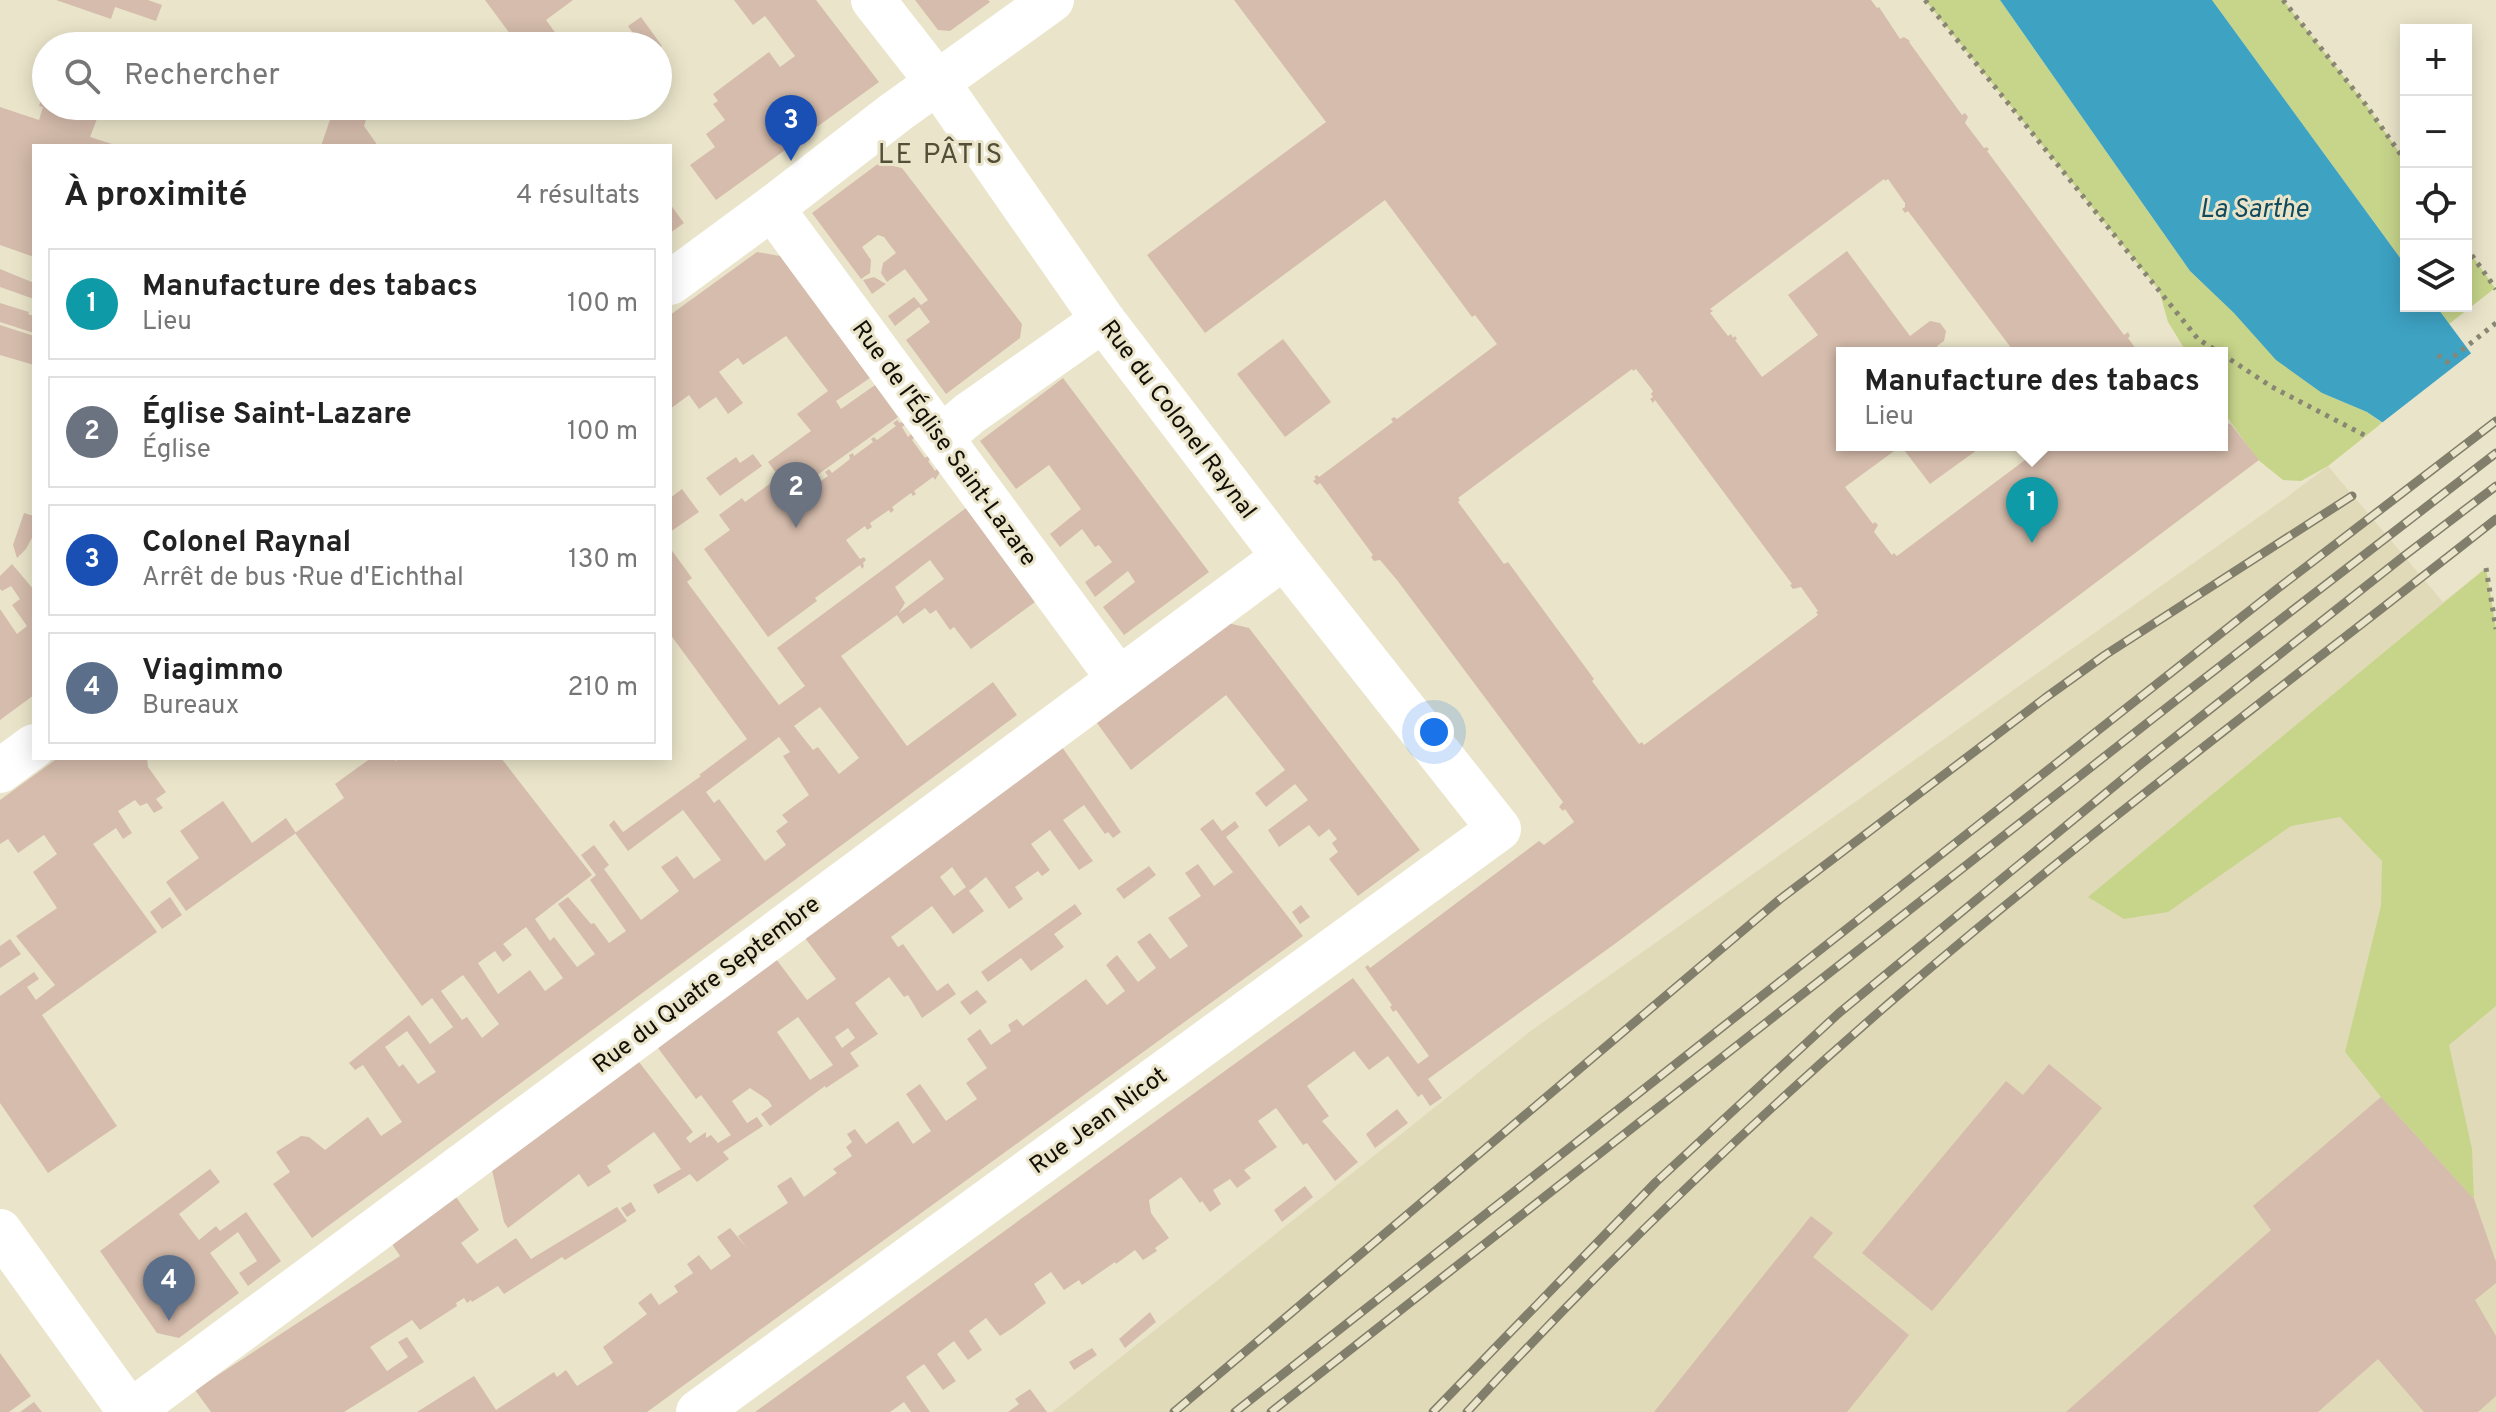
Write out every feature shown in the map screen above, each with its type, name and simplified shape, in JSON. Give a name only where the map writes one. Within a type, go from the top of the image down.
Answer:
[{"type":"street","name":"Rue du Colonel Raynal","points":[[873,0],[938,83],[1103,320],[1284,557],[1499,829]]},
{"type":"street","points":[[672,282],[896,112],[1052,0]]},
{"type":"street","name":"Rue de l'Église Saint-Lazare","points":[[772,208],[1118,678]]},
{"type":"street","points":[[942,437],[969,414],[1103,320]]},
{"type":"street","name":"Rue du Quatre Septembre","points":[[130,1412],[1284,557]]},
{"type":"street","points":[[0,771],[32,747]]},
{"type":"street","name":"Rue Jean Nicot","points":[[698,1412],[1499,829]]},
{"type":"street","points":[[0,1231],[130,1412]]},
{"type":"path","points":[[1925,0],[2198,339],[2210,347]]},
{"type":"path","points":[[2283,0],[2400,153]]},
{"type":"path","points":[[2472,255],[2496,289]]},
{"type":"path","points":[[2438,355],[2447,362],[2496,323]]},
{"type":"path","points":[[2228,359],[2272,387],[2366,436]]},
{"type":"path","points":[[2486,568],[2496,629]]},
{"type":"shaded area","points":[[2328,466],[2443,602],[2486,568],[2496,629],[2496,1412],[1052,1412],[1532,1030]]},
{"type":"green space","points":[[1925,0],[2000,0],[2190,271],[2322,393],[2367,412],[2382,423],[2328,466],[2301,481],[2283,480],[2257,459],[2228,418],[2228,347],[2183,347],[2168,322],[2159,290]]},
{"type":"green space","points":[[2212,0],[2283,0],[2366,105],[2400,153],[2400,258]]},
{"type":"green space","points":[[2472,255],[2495,288],[2472,306]]},
{"type":"green space","points":[[2440,312],[2464,312],[2449,324]]},
{"type":"green space","points":[[2486,568],[2496,629],[2496,1006],[2449,1045],[2472,1149],[2474,1199],[2381,1097],[2345,1052],[2381,906],[2382,861],[2340,817],[2291,826],[2168,912],[2124,919],[2088,897]]},
{"type":"water","name":"La Sarthe","points":[[2000,0],[2212,0],[2400,258],[2400,312],[2440,312],[2496,387],[2389,427],[2367,412],[2322,393],[2276,360],[2234,313],[2190,271]]},
{"type":"pier","points":[[2474,351],[2496,380],[2495,560],[2387,430],[2379,425]]},
{"type":"building","points":[[56,0],[148,0],[162,5],[156,21],[115,7],[111,19]]},
{"type":"building","points":[[485,0],[573,0],[546,20],[555,32],[509,32]]},
{"type":"building","points":[[734,0],[816,0],[879,82],[716,200],[690,165],[715,147],[706,134],[725,120],[713,104],[718,101],[713,94],[769,52],[780,67],[795,56],[765,16],[753,25]]},
{"type":"building","points":[[915,0],[990,2],[950,31],[938,30]]},
{"type":"building","points":[[1234,0],[1871,0],[1900,39],[1904,37],[1910,41],[1962,115],[1965,113],[1968,117],[1965,123],[1984,148],[1987,147],[2124,335],[2128,332],[2128,338],[2135,347],[2010,347],[1908,211],[1905,213],[1902,209],[1905,203],[1888,179],[1710,309],[1728,336],[1735,336],[1762,377],[1818,335],[1788,295],[1847,251],[1910,336],[1930,321],[1940,323],[1946,331],[1944,341],[1938,347],[1836,347],[1836,451],[1894,451],[1845,487],[1873,524],[1878,525],[1874,532],[1892,555],[1897,556],[2037,451],[2228,451],[2230,423],[2259,460],[1616,943],[1428,1079],[1442,1098],[1430,1106],[1422,1094],[1418,1097],[1388,1056],[1369,1070],[1354,1051],[1307,1086],[1329,1116],[1322,1121],[1358,1162],[1335,1181],[1276,1108],[1258,1121],[1277,1147],[1244,1170],[1251,1178],[1237,1188],[1230,1179],[1213,1190],[1221,1204],[1210,1212],[1181,1177],[1149,1200],[1151,1213],[1169,1238],[1155,1248],[1157,1251],[1143,1260],[1135,1250],[1082,1285],[1079,1280],[1064,1290],[1051,1272],[1034,1284],[1046,1303],[1014,1327],[1000,1336],[986,1318],[969,1331],[982,1350],[968,1360],[954,1341],[937,1354],[956,1381],[943,1390],[924,1364],[906,1377],[930,1412],[911,1412],[904,1402],[890,1412],[755,1412],[1353,978],[1418,1064],[1429,1056],[1396,1010],[1393,1012],[1392,1005],[1365,967],[1368,965],[1370,968],[1539,841],[1544,845],[1574,822],[1565,809],[1563,811],[1559,807],[1563,802],[1397,580],[1380,560],[1374,561],[1373,555],[1320,483],[1317,485],[1313,481],[1316,479],[1314,477],[1319,477],[1393,422],[1391,419],[1397,419],[1497,344],[1475,315],[1472,317],[1385,200],[1205,333],[1147,255],[1326,122]],"holes":[[[1636,369],[1653,391],[1650,399],[1653,403],[1655,400],[1793,589],[1801,587],[1818,611],[1818,615],[1644,745],[1642,742],[1639,744],[1508,562],[1504,564],[1458,502],[1458,498]]]},
{"type":"building","points":[[641,17],[652,32],[632,32],[628,26]]},
{"type":"building","points":[[0,107],[32,120],[97,120],[90,137],[112,144],[32,144],[32,256],[0,245]]},
{"type":"building","points":[[330,120],[366,120],[364,126],[377,144],[322,144]]},
{"type":"building","points":[[879,163],[902,168],[1022,324],[1020,338],[946,394],[906,340],[930,322],[919,307],[895,326],[888,316],[914,297],[921,305],[928,300],[905,269],[887,282],[881,273],[883,263],[896,253],[884,237],[878,235],[862,247],[871,260],[870,273],[861,279],[812,213]]},
{"type":"building","points":[[672,207],[684,223],[672,232]]},
{"type":"building","points":[[757,252],[780,256],[870,378],[836,401],[841,409],[875,385],[898,417],[809,481],[799,468],[795,471],[809,489],[828,476],[825,472],[829,469],[832,473],[850,459],[849,455],[853,453],[854,456],[873,442],[871,439],[874,437],[877,440],[896,426],[893,423],[897,420],[905,425],[902,427],[908,437],[911,434],[912,440],[925,458],[928,456],[935,471],[940,472],[935,480],[933,477],[914,491],[916,494],[913,496],[911,493],[892,507],[894,510],[891,513],[889,510],[870,523],[872,527],[867,530],[865,526],[846,540],[860,559],[864,557],[866,560],[862,569],[860,565],[768,637],[704,549],[730,530],[719,515],[742,498],[745,502],[779,477],[768,462],[811,431],[797,414],[828,391],[786,336],[743,365],[738,358],[719,372],[743,403],[728,414],[716,397],[699,409],[689,395],[672,408],[672,314]]},
{"type":"building","points":[[0,269],[32,282],[32,298],[0,287]]},
{"type":"building","points":[[874,277],[886,284],[872,294],[863,280]]},
{"type":"building","points":[[0,303],[29,312],[32,315],[32,332],[0,322]]},
{"type":"building","points":[[0,325],[32,335],[32,364],[0,355]]},
{"type":"building","points":[[1283,339],[1331,402],[1285,437],[1237,374]]},
{"type":"building","points":[[1063,378],[1209,572],[1124,635],[1103,607],[1135,582],[1128,571],[1095,597],[1085,582],[1112,562],[1099,545],[1095,547],[1082,529],[1060,547],[1050,534],[1081,509],[1049,465],[1016,489],[980,441]]},
{"type":"building","points":[[1905,451],[1976,451],[1930,484]]},
{"type":"building","points":[[753,454],[762,466],[720,496],[706,478],[736,457],[740,463]]},
{"type":"building","points":[[682,489],[699,512],[672,531],[672,496]]},
{"type":"building","points":[[966,508],[1035,602],[971,649],[954,627],[950,630],[936,610],[930,614],[925,608],[903,624],[897,615],[841,656],[907,746],[993,682],[1017,715],[312,1238],[273,1184],[290,1172],[276,1152],[301,1136],[309,1137],[325,1150],[368,1117],[381,1136],[402,1122],[363,1065],[355,1070],[349,1063],[409,1015],[430,1044],[453,1027],[432,998],[422,1006],[295,833],[344,798],[335,784],[368,760],[503,760],[592,875],[535,919],[550,941],[554,937],[577,967],[595,954],[558,904],[568,897],[609,943],[626,931],[590,880],[596,875],[581,855],[594,845],[609,865],[604,869],[641,920],[679,891],[661,867],[677,856],[694,879],[721,860],[683,810],[628,851],[609,825],[614,820],[623,832],[747,739],[672,637],[672,551],[692,578],[687,582],[779,705],[805,686],[777,648]],"holes":[[[930,560],[944,579],[899,613],[905,603],[895,587]],[[820,707],[859,758],[839,774],[818,747],[813,750],[794,726]],[[779,737],[790,752],[783,756],[809,795],[782,815],[788,822],[776,831],[786,845],[765,861],[719,799],[714,803],[706,792]],[[526,927],[563,978],[545,991],[530,970],[498,994],[478,963],[495,951],[503,962],[512,955],[503,944]],[[463,975],[499,1024],[482,1038],[467,1017],[462,1020],[441,991]],[[407,1031],[436,1072],[418,1084],[403,1064],[399,1067],[385,1047]]]},
{"type":"building","points":[[24,513],[32,515],[32,538],[17,558],[13,545]]},
{"type":"building","points":[[12,564],[32,588],[32,696],[0,720],[0,609],[17,634],[27,626],[12,605],[20,599],[11,586],[2,591],[0,589],[0,576]]},
{"type":"building","points":[[1228,623],[1249,628],[1420,850],[1358,896],[1329,859],[1338,852],[1332,843],[1337,839],[1329,829],[1319,837],[1309,825],[1279,847],[1268,830],[1308,800],[1295,784],[1266,807],[1255,793],[1285,770],[1226,695],[1131,770],[1097,723]]},
{"type":"building","points":[[1062,747],[1121,832],[1113,838],[1108,832],[1105,834],[1084,805],[1063,820],[1093,861],[1079,870],[1050,830],[1031,844],[1050,870],[1042,876],[1038,871],[1015,887],[1023,899],[1009,909],[986,877],[969,891],[984,911],[953,934],[932,906],[891,937],[898,947],[903,944],[937,991],[948,983],[956,994],[922,1018],[908,995],[904,997],[889,977],[855,1003],[878,1034],[850,1053],[859,1066],[825,1086],[770,1126],[761,1114],[772,1106],[750,1088],[732,1101],[747,1123],[757,1117],[763,1126],[723,1152],[729,1159],[697,1182],[690,1174],[658,1194],[653,1185],[681,1169],[654,1132],[607,1166],[611,1172],[588,1187],[579,1174],[508,1228],[492,1170],[639,1062],[693,1132],[686,1138],[690,1143],[706,1132],[706,1138],[711,1135],[718,1143],[731,1135],[701,1095],[696,1099],[658,1048],[776,959],[807,1000],[836,979],[805,938]],"holes":[[[952,867],[966,887],[954,896],[940,877]],[[798,1017],[833,1065],[810,1080],[777,1032]],[[848,1028],[855,1038],[842,1048],[835,1037]]]},
{"type":"building","points":[[55,760],[147,760],[148,767],[166,792],[156,799],[163,808],[154,813],[147,803],[140,806],[135,800],[118,811],[132,833],[123,839],[116,828],[93,844],[157,932],[42,1015],[117,1126],[48,1173],[0,1103],[0,996],[34,972],[39,979],[27,987],[36,1000],[55,985],[16,936],[57,908],[33,872],[57,854],[44,835],[18,853],[8,839],[0,844],[0,800]]},
{"type":"building","points":[[223,801],[252,843],[286,818],[296,833],[186,911],[166,882],[199,858],[180,831]]},
{"type":"building","points":[[1213,819],[1222,831],[1235,821],[1239,827],[1226,837],[1303,936],[647,1412],[417,1412],[474,1376],[496,1410],[554,1372],[557,1377],[566,1370],[577,1386],[613,1363],[603,1347],[647,1314],[638,1303],[651,1293],[659,1305],[678,1292],[674,1286],[693,1273],[687,1264],[699,1255],[711,1270],[731,1256],[717,1237],[730,1228],[747,1248],[738,1236],[788,1203],[777,1186],[791,1177],[804,1197],[837,1173],[833,1169],[852,1156],[846,1147],[852,1142],[847,1134],[855,1129],[866,1144],[898,1121],[913,1144],[931,1131],[906,1094],[920,1084],[946,1121],[977,1099],[966,1083],[987,1068],[967,1039],[980,1029],[991,1045],[1011,1031],[1008,1025],[1017,1019],[1023,1026],[1086,979],[1107,1005],[1125,991],[1106,965],[1117,955],[1138,982],[1156,968],[1137,942],[1150,933],[1170,959],[1188,946],[1168,918],[1201,896],[1185,873],[1198,864],[1214,886],[1233,872],[1200,829]]},
{"type":"building","points":[[1149,866],[1156,875],[1124,899],[1116,889]]},
{"type":"building","points":[[170,897],[182,915],[162,929],[150,912]]},
{"type":"building","points":[[1075,904],[1082,914],[1054,934],[1064,947],[1031,971],[1021,958],[988,982],[981,972]]},
{"type":"building","points":[[1301,905],[1310,917],[1300,924],[1292,912]]},
{"type":"building","points":[[10,939],[21,954],[0,968],[0,946]]},
{"type":"building","points":[[977,990],[987,1002],[970,1015],[960,1002]]},
{"type":"building","points":[[2049,1064],[2102,1108],[1932,1311],[1862,1253],[2006,1081],[2023,1095]]},
{"type":"building","points":[[2381,1097],[2474,1199],[2496,1262],[2496,1283],[2475,1300],[2496,1336],[2496,1396],[2478,1412],[2424,1412],[2378,1359],[2318,1412],[2066,1412],[2271,1230],[2253,1206]]},
{"type":"building","points":[[1397,1109],[1408,1123],[1375,1148],[1366,1134]]},
{"type":"building","points":[[210,1169],[220,1182],[179,1214],[199,1240],[216,1226],[220,1231],[246,1212],[281,1261],[248,1286],[239,1273],[257,1261],[238,1232],[210,1253],[239,1293],[179,1338],[157,1333],[100,1251]]},
{"type":"building","points":[[1305,1186],[1313,1197],[1282,1222],[1274,1210]]},
{"type":"building","points":[[456,1197],[479,1230],[461,1243],[477,1264],[516,1238],[531,1259],[617,1207],[627,1221],[504,1294],[498,1286],[472,1302],[467,1303],[464,1298],[420,1330],[412,1320],[370,1347],[387,1371],[408,1357],[398,1342],[407,1337],[424,1362],[344,1412],[211,1412],[195,1390],[400,1256],[392,1244]]},
{"type":"building","points":[[631,1202],[636,1211],[627,1217],[621,1208]]},
{"type":"building","points":[[1811,1216],[1833,1233],[1813,1257],[1909,1335],[1847,1412],[1654,1412]]},
{"type":"building","points":[[1150,1312],[1156,1322],[1125,1348],[1119,1339]]},
{"type":"building","points":[[1092,1348],[1097,1355],[1074,1370],[1069,1362]]},
{"type":"building","points":[[0,1353],[31,1396],[9,1412],[0,1412]]},
{"type":"building","points":[[1030,1389],[1047,1412],[1008,1412],[1019,1404],[1015,1399]]},
{"type":"building","points":[[34,1402],[42,1412],[20,1412]]},
{"type":"railway","points":[[1235,1412],[2277,589],[2496,421]]},
{"type":"railway","points":[[1271,1412],[2179,698],[2496,453]]},
{"type":"railway","points":[[1433,1412],[1656,1182],[1839,1013],[2141,764],[2496,486]]},
{"type":"railway","points":[[1174,1412],[1779,900],[2105,655],[2352,496]]},
{"type":"railway","points":[[1467,1412],[1629,1244],[1857,1031],[2059,862],[2496,519]]},
{"type":"place","name":"Colonel Raynal","points":[[791,161]]},
{"type":"place","name":"Église Saint-Lazare","points":[[796,528]]},
{"type":"place","name":"Manufacture des tabacs","points":[[2032,543]]},
{"type":"place","name":"Viagimmo","points":[[169,1321]]},
{"type":"district","name":"LE PÂTIS","points":[[941,153]]}]
